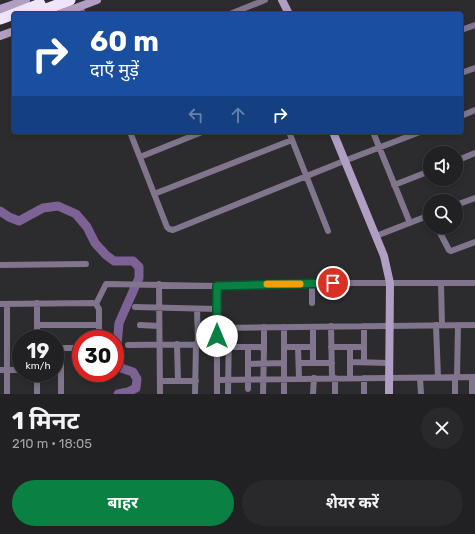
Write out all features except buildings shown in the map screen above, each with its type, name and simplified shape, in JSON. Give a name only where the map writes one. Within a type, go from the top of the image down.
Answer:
[{"type":"highway","points":[[19,12],[52,0]]},
{"type":"highway","points":[[38,12],[70,0]]},
{"type":"highway","points":[[0,19],[12,15]]},
{"type":"highway","points":[[0,26],[12,22]]},
{"type":"street","points":[[0,10],[26,0]]},
{"type":"street","points":[[71,12],[82,10],[97,0]]},
{"type":"street","points":[[242,12],[265,0]]},
{"type":"street","points":[[282,0],[288,12]]},
{"type":"street","points":[[463,29],[475,25]]},
{"type":"street","points":[[0,36],[12,32]]},
{"type":"street","points":[[463,73],[475,68]]},
{"type":"street","points":[[463,115],[475,110]]},
{"type":"street","points":[[131,134],[167,227],[173,230],[415,134]]},
{"type":"street","points":[[140,157],[197,134]]},
{"type":"street","points":[[290,134],[328,231]]},
{"type":"street","points":[[334,134],[384,256],[390,283],[389,394]]},
{"type":"street","points":[[374,134],[410,223]]},
{"type":"street","points":[[154,194],[292,140]]},
{"type":"street","points":[[463,158],[475,153]]},
{"type":"street","points":[[394,185],[423,174]]},
{"type":"street","points":[[463,202],[475,198]]},
{"type":"street","points":[[376,236],[423,218]]},
{"type":"street","points":[[441,234],[451,251],[475,242]]},
{"type":"street","points":[[0,265],[86,264]]},
{"type":"street","points":[[438,377],[441,283]]},
{"type":"street","points":[[96,304],[106,284],[217,286],[475,283]]},
{"type":"street","points":[[158,284],[160,394]]},
{"type":"street","points":[[312,284],[312,304]]},
{"type":"street","points":[[217,286],[218,394]]},
{"type":"street","points":[[37,303],[37,330]]},
{"type":"street","points":[[7,394],[3,370],[3,304],[96,304]]},
{"type":"street","points":[[96,304],[99,309],[99,330]]},
{"type":"street","points":[[136,307],[217,310]]},
{"type":"street","points":[[195,394],[196,344],[198,342],[197,309]]},
{"type":"street","points":[[37,325],[99,325]]},
{"type":"street","points":[[140,325],[159,326]]},
{"type":"street","points":[[455,394],[458,325]]},
{"type":"street","points":[[217,328],[475,325]]},
{"type":"street","points":[[313,326],[314,363]]},
{"type":"street","points":[[331,326],[331,347],[335,394]]},
{"type":"street","points":[[364,326],[364,362]]},
{"type":"street","points":[[263,394],[264,327]]},
{"type":"street","points":[[284,327],[284,394]]},
{"type":"street","points":[[228,394],[229,328]]},
{"type":"street","points":[[176,344],[178,381]]},
{"type":"street","points":[[128,345],[217,344]]},
{"type":"street","points":[[229,347],[260,347],[264,349]]},
{"type":"street","points":[[248,347],[248,389]]},
{"type":"street","points":[[284,347],[313,347]]},
{"type":"street","points":[[298,347],[299,378]]},
{"type":"street","points":[[331,347],[364,347]]},
{"type":"street","points":[[350,347],[350,378]]},
{"type":"street","points":[[350,362],[389,363]]},
{"type":"street","points":[[248,364],[284,363]]},
{"type":"street","points":[[298,363],[332,363]]},
{"type":"street","points":[[217,380],[474,377],[472,394]]},
{"type":"street","points":[[313,394],[314,378]]},
{"type":"street","points":[[364,378],[364,394]]},
{"type":"street","points":[[420,378],[421,394]]},
{"type":"street","points":[[160,381],[196,380]]},
{"type":"street","points":[[37,382],[37,394]]},
{"type":"street","points":[[60,382],[61,394]]},
{"type":"waterway","points":[[0,211],[19,221],[43,208],[58,206],[76,214],[87,227],[95,243],[106,255],[114,261],[133,261],[139,267],[139,278],[119,323],[116,356],[121,368],[133,372],[137,379],[136,388],[128,392],[118,394]]},
{"type":"slow traffic","points":[[267,284],[300,284]]},
{"type":"route","points":[[217,336],[217,286],[333,283]]}]
